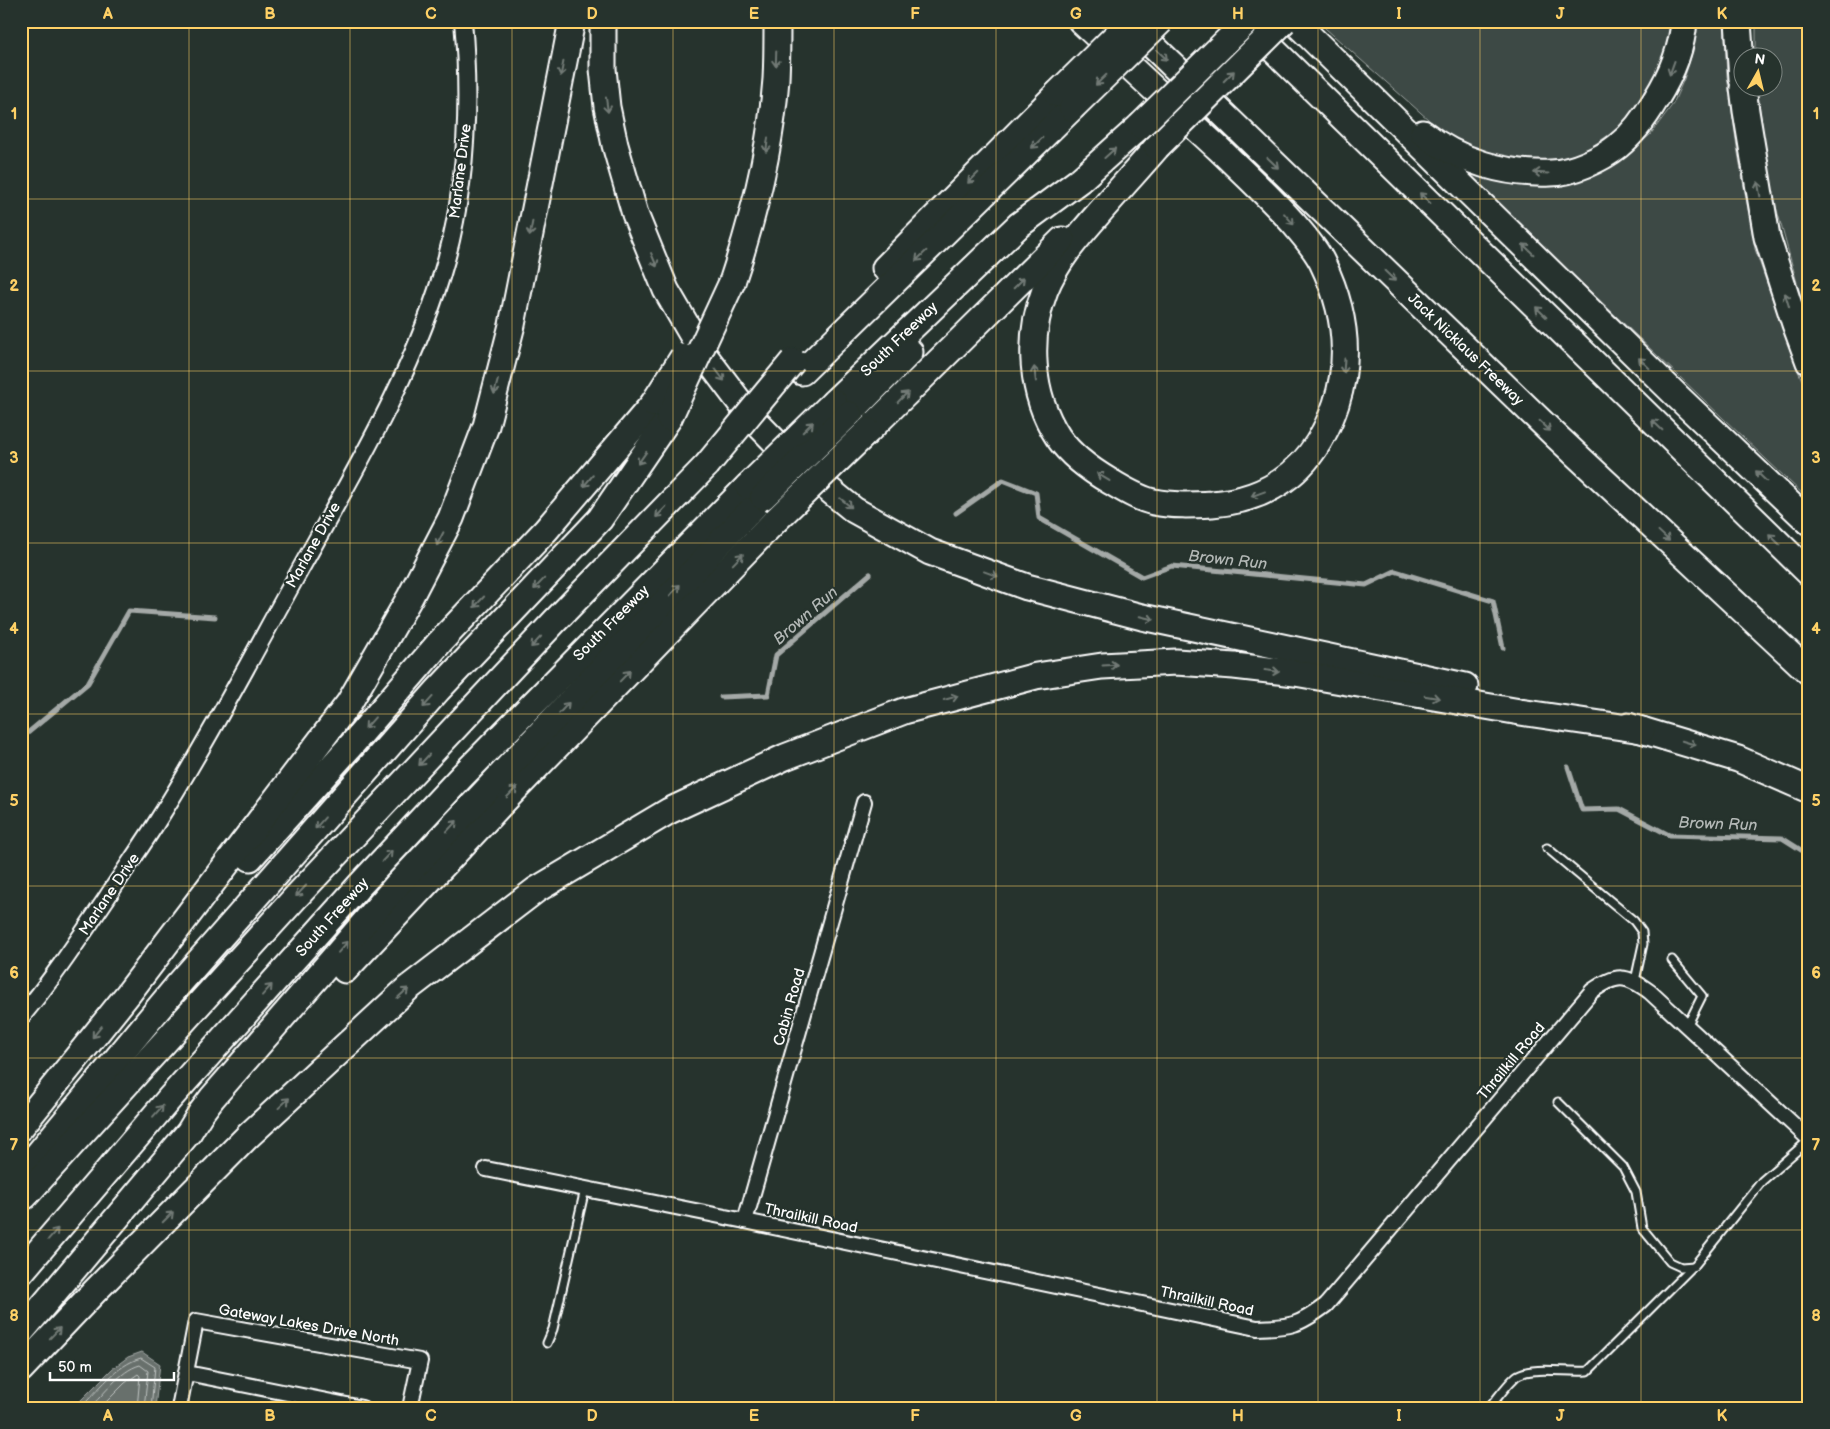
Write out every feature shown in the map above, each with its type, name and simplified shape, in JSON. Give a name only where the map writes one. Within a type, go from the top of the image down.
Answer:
[{"type":"highway","points":[[21,1128],[128,994],[349,703],[410,597],[451,518],[486,426],[512,325],[572,21]]},
{"type":"highway","points":[[603,21],[603,69],[606,98],[615,145],[635,214],[666,290],[702,352],[751,416],[795,462],[854,510],[930,552],[1027,587],[1142,618],[1523,699],[1642,730],[1738,759],[1809,790]]},
{"type":"highway","points":[[21,1188],[33,1160],[178,985],[432,697],[600,519],[732,282],[752,217],[767,150],[776,80],[777,21]]},
{"type":"highway","points":[[1081,21],[1269,196],[1321,259],[1338,301],[1345,342],[1343,380],[1328,425],[1314,450],[1292,475],[1261,494],[1222,503],[1175,505],[1151,502],[1129,493],[1092,470],[1060,439],[1049,420],[1040,397],[1035,375],[1035,333],[1038,310],[1054,269],[1068,249],[1157,147]]},
{"type":"highway","points":[[1064,101],[1129,21]]},
{"type":"highway","name":"Jack Nicklaus Freeway","points":[[1129,21],[1555,435],[1809,672]]},
{"type":"highway","points":[[21,1200],[302,891],[555,621],[707,465],[798,367],[1064,101],[1161,21]]},
{"type":"highway","points":[[1244,21],[1809,573]]},
{"type":"highway","name":"South Freeway","points":[[21,1272],[170,1098],[360,885],[463,775],[841,408],[1019,225],[1080,180],[1140,126],[1247,21]]},
{"type":"highway","points":[[189,1132],[205,1119],[499,806],[774,521],[868,431],[1284,21]]},
{"type":"highway","points":[[1294,21],[1678,397],[1809,522]]},
{"type":"highway","points":[[1347,72],[1432,140],[1472,161],[1514,172],[1553,174],[1588,164],[1618,146],[1645,117],[1668,79],[1683,39],[1684,21]]},
{"type":"highway","points":[[1738,21],[1740,48]]},
{"type":"highway","points":[[1744,98],[1767,237],[1794,324],[1809,362]]},
{"type":"highway","points":[[128,994],[354,742],[440,642],[661,411]]},
{"type":"highway","points":[[21,1332],[189,1132],[212,1098],[398,884],[756,492]]},
{"type":"highway","points":[[21,1369],[248,1136],[407,989],[536,890],[668,810],[812,746],[904,711],[1036,676],[1102,666],[1176,662],[1234,666],[1295,674],[1520,712],[1642,730]]},
{"type":"street","name":"Marlane Drive","points":[[21,1017],[79,939],[156,824],[230,697],[364,454],[410,360],[438,285],[446,257],[458,198],[466,115],[466,54],[463,21]]},
{"type":"street","name":"Cabin Road","points":[[744,1221],[864,802]]},
{"type":"street","name":"Thrailkill Road","points":[[486,1169],[1257,1328],[1294,1325],[1312,1316],[1326,1304],[1592,991],[1606,982],[1622,978],[1635,981]]},
{"type":"street","points":[[1635,981],[1650,992],[1809,1140]]},
{"type":"street","name":"Gateway Lakes Drive North","points":[[179,1408],[196,1321],[420,1361],[410,1408]]},
{"type":"street","points":[[187,1373],[362,1408]]},
{"type":"lane","points":[[1547,848],[1634,921],[1642,932],[1643,944],[1635,981]]},
{"type":"lane","points":[[1672,960],[1702,996],[1687,1026]]},
{"type":"lane","points":[[1558,1102],[1623,1167],[1636,1192],[1642,1228],[1670,1262],[1681,1268],[1694,1266]]},
{"type":"lane","points":[[1489,1408],[1517,1376],[1531,1371],[1588,1371],[1694,1266],[1762,1181],[1809,1140]]},
{"type":"lane","points":[[548,1343],[553,1329],[585,1189]]},
{"type":"shaded area","points":[[1317,21],[1670,21],[1670,31],[1659,74],[1648,94],[1619,128],[1582,153],[1522,163],[1496,160],[1446,135]]},
{"type":"shaded area","points":[[1695,21],[1724,21],[1727,76],[1755,249],[1795,364],[1809,396],[1809,500],[1467,174],[1470,171],[1524,186],[1554,183],[1624,157],[1650,135],[1673,104],[1691,57]]},
{"type":"shaded area","points":[[1756,21],[1809,21],[1809,326],[1770,185],[1758,98],[1782,98],[1782,48],[1756,48]]},
{"type":"water","points":[[142,1352],[160,1364],[155,1408],[73,1408],[112,1369],[128,1357]]},
{"type":"waterway","name":"Brown Run","points":[[956,513],[1003,480],[1036,493],[1039,518],[1142,577],[1172,566],[1366,585],[1395,571],[1493,601],[1503,648]]},
{"type":"waterway","name":"Brown Run","points":[[721,697],[768,695],[776,655],[870,574]]},
{"type":"waterway","name":"Brown Run","points":[[21,749],[24,736],[88,683],[129,611],[215,617]]},
{"type":"waterway","name":"Brown Run","points":[[1568,767],[1582,810],[1619,809],[1669,835],[1782,838],[1809,855]]}]
